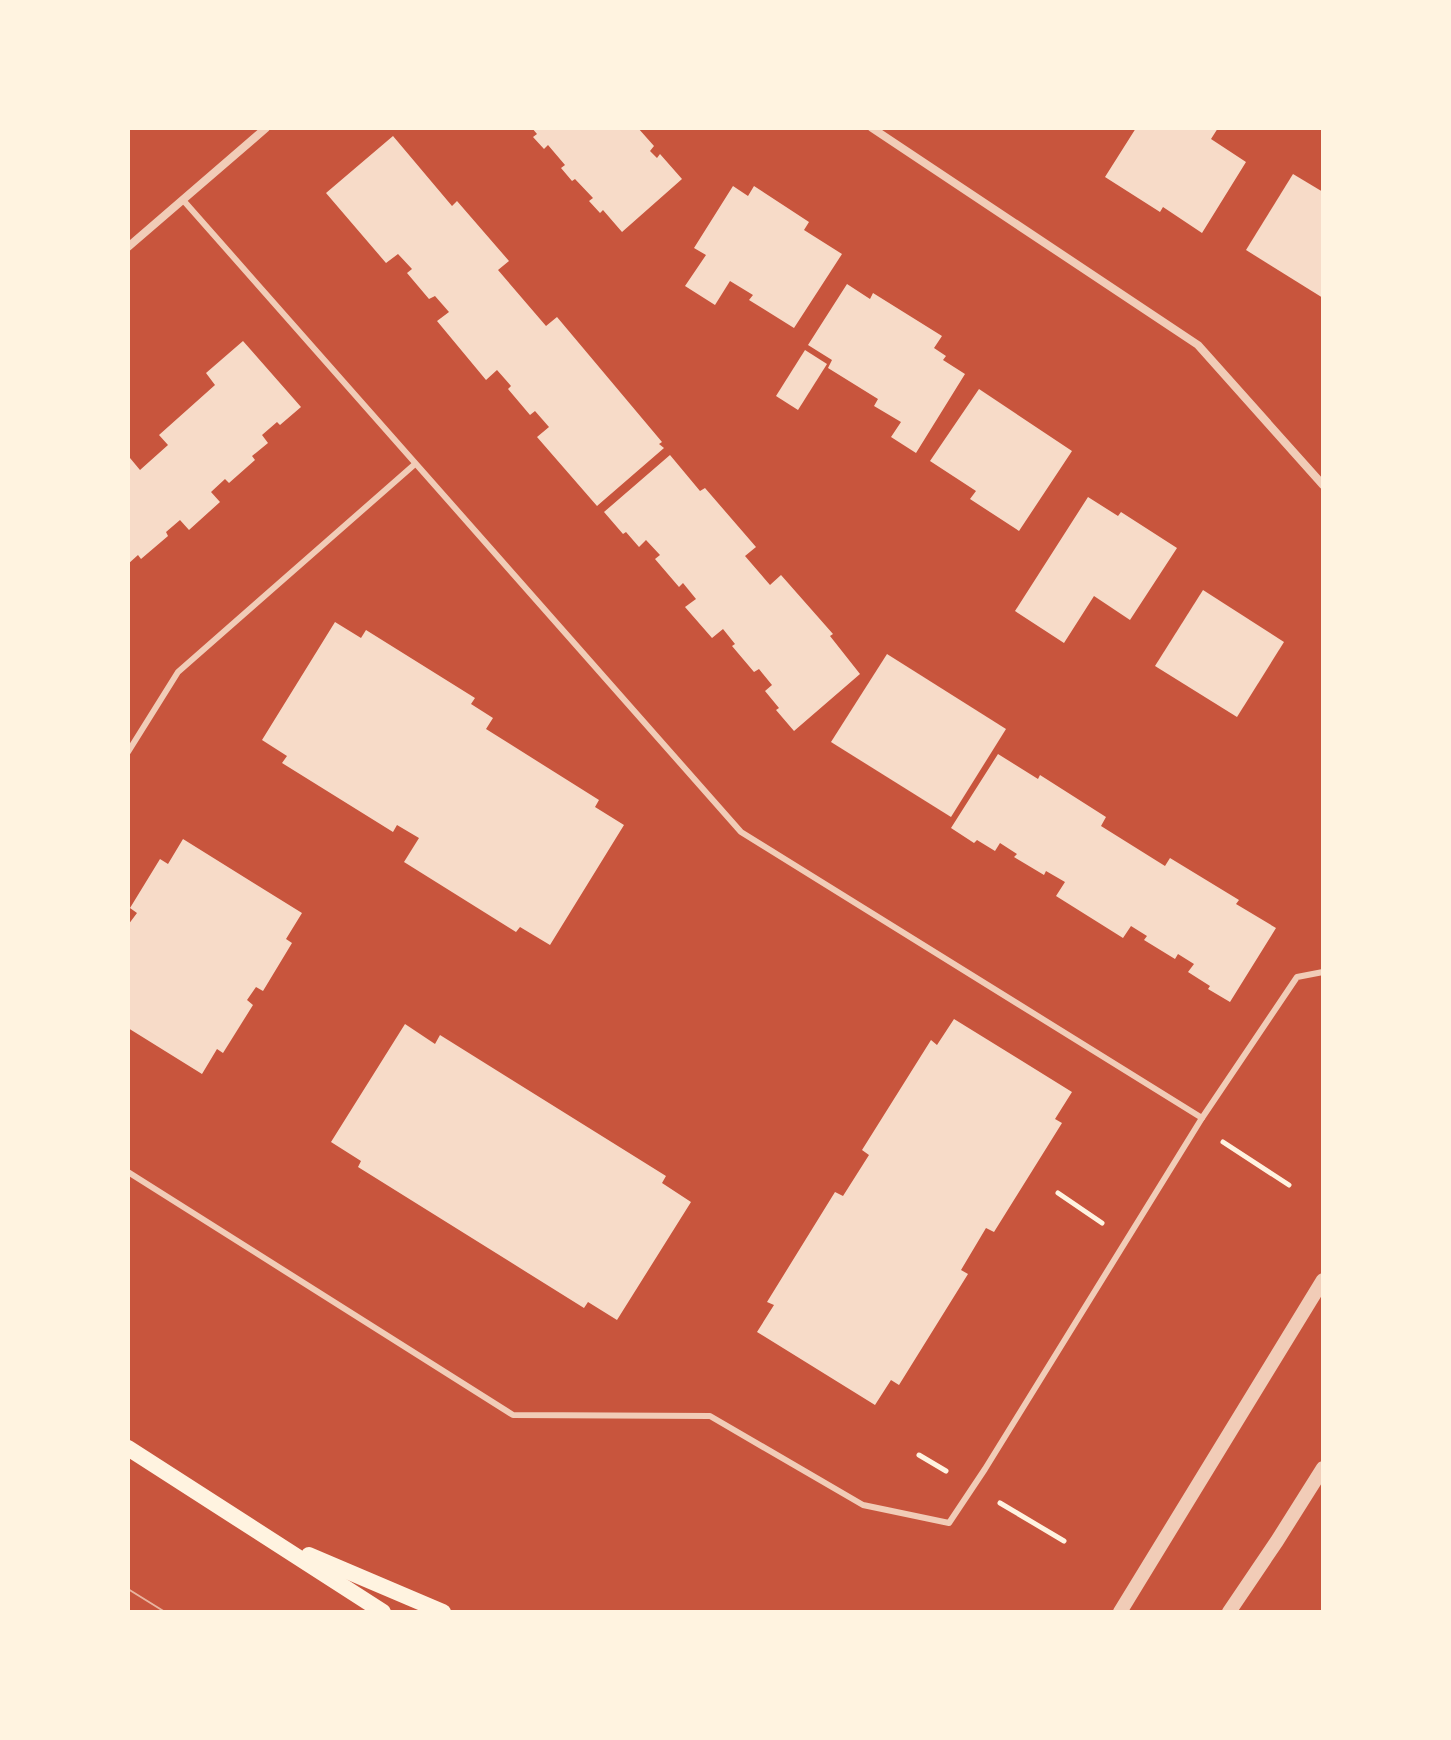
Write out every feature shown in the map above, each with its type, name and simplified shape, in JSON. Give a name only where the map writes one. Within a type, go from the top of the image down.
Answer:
[{"type":"main road","points":[[128,1448],[383,1612]]},
{"type":"main road","points":[[267,1537],[443,1612]]},
{"type":"street","points":[[128,247],[266,128]]},
{"type":"street","points":[[872,128],[1198,345],[1323,485]]},
{"type":"street","points":[[1120,1612],[1323,1280]]},
{"type":"street","points":[[1229,1612],[1323,1468]]},
{"type":"lane","points":[[183,200],[741,832],[1202,1118]]},
{"type":"lane","points":[[128,752],[178,672],[415,464]]},
{"type":"lane","points":[[128,1172],[513,1415],[710,1416],[863,1505],[949,1523],[1202,1118],[1297,977],[1323,972]]},
{"type":"path","points":[[1263,1167],[1289,1185]]},
{"type":"path","points":[[1058,1193],[1102,1223]]},
{"type":"path","points":[[1030,1521],[1064,1541]]},
{"type":"building","points":[[532,128],[638,128],[654,146],[650,151],[657,158],[660,154],[682,179],[622,232],[603,210],[600,213],[589,201],[593,198],[575,179],[572,181],[561,168],[565,165],[548,145],[544,149],[533,137],[537,134]]},
{"type":"building","points":[[1136,128],[1218,128],[1211,139],[1246,162],[1202,233],[1163,207],[1160,212],[1105,177]]},
{"type":"building","points":[[393,136],[452,206],[457,201],[509,261],[498,270],[546,326],[557,317],[662,442],[659,444],[664,448],[597,506],[537,437],[549,427],[535,411],[530,415],[497,370],[486,380],[437,321],[449,312],[435,296],[429,299],[407,273],[412,269],[398,254],[386,263],[326,193]]},
{"type":"building","points":[[1293,174],[1323,192],[1323,298],[1246,250]]},
{"type":"building","points":[[733,186],[748,196],[754,186],[809,222],[804,230],[842,254],[794,328],[749,300],[753,295],[730,281],[715,305],[685,286],[706,255],[694,248]]},
{"type":"building","points":[[847,284],[870,299],[873,293],[942,336],[934,348],[946,356],[943,360],[965,374],[916,453],[891,437],[901,422],[874,406],[878,399],[828,368],[832,360],[808,345]]},
{"type":"building","points":[[243,341],[301,407],[262,435],[268,443],[252,456],[255,460],[229,483],[225,479],[211,492],[220,502],[189,530],[180,520],[166,532],[168,536],[141,559],[138,555],[128,564],[128,460],[130,458],[140,470],[168,445],[159,435],[215,385],[206,373]]},
{"type":"building","points":[[805,350],[827,364],[798,410],[776,396]]},
{"type":"building","points":[[979,389],[1072,451],[1019,531],[970,499],[976,491],[930,461]]},
{"type":"building","points":[[670,455],[700,491],[705,488],[756,547],[745,556],[770,585],[781,575],[833,634],[830,636],[860,674],[794,731],[765,691],[772,685],[759,669],[754,672],[732,646],[735,644],[723,629],[712,638],[685,607],[696,599],[683,583],[679,587],[655,559],[660,555],[646,540],[639,547],[604,512]]},
{"type":"building","points":[[1088,497],[1118,516],[1121,512],[1177,548],[1130,620],[1094,596],[1064,643],[1015,611]]},
{"type":"building","points":[[1203,590],[1284,642],[1237,717],[1155,666]]},
{"type":"building","points":[[335,622],[361,638],[366,630],[475,698],[471,704],[493,718],[486,729],[599,800],[595,807],[624,825],[550,945],[520,927],[516,932],[404,862],[419,838],[397,825],[393,832],[282,763],[287,756],[262,740]]},
{"type":"building","points":[[887,654],[1006,729],[951,817],[831,742]]},
{"type":"building","points":[[998,754],[1038,779],[1040,775],[1106,817],[1101,826],[1165,866],[1170,858],[1239,900],[1236,904],[1276,928],[1230,1002],[1188,972],[1194,964],[1178,954],[1175,959],[1144,940],[1147,936],[1131,926],[1123,938],[1056,896],[1065,882],[1046,871],[1044,875],[1014,857],[1017,854],[1000,843],[995,851],[977,840],[974,843],[951,828]]},
{"type":"building","points":[[183,839],[302,913],[286,939],[292,943],[263,991],[256,987],[247,1000],[253,1005],[223,1053],[217,1049],[202,1074],[128,1028],[128,925],[137,913],[130,908],[160,859],[168,864]]},
{"type":"building","points":[[954,1019],[1072,1092],[1055,1119],[1062,1123],[994,1232],[986,1228],[961,1270],[968,1274],[899,1385],[891,1380],[875,1405],[757,1332],[774,1305],[767,1302],[835,1192],[843,1196],[869,1155],[862,1150],[931,1040],[937,1045]]},
{"type":"building","points":[[405,1024],[435,1044],[440,1035],[666,1176],[662,1183],[691,1202],[617,1320],[588,1302],[584,1308],[358,1167],[361,1161],[331,1142]]},
{"type":"tram line","points":[[128,1589],[165,1612]]}]
